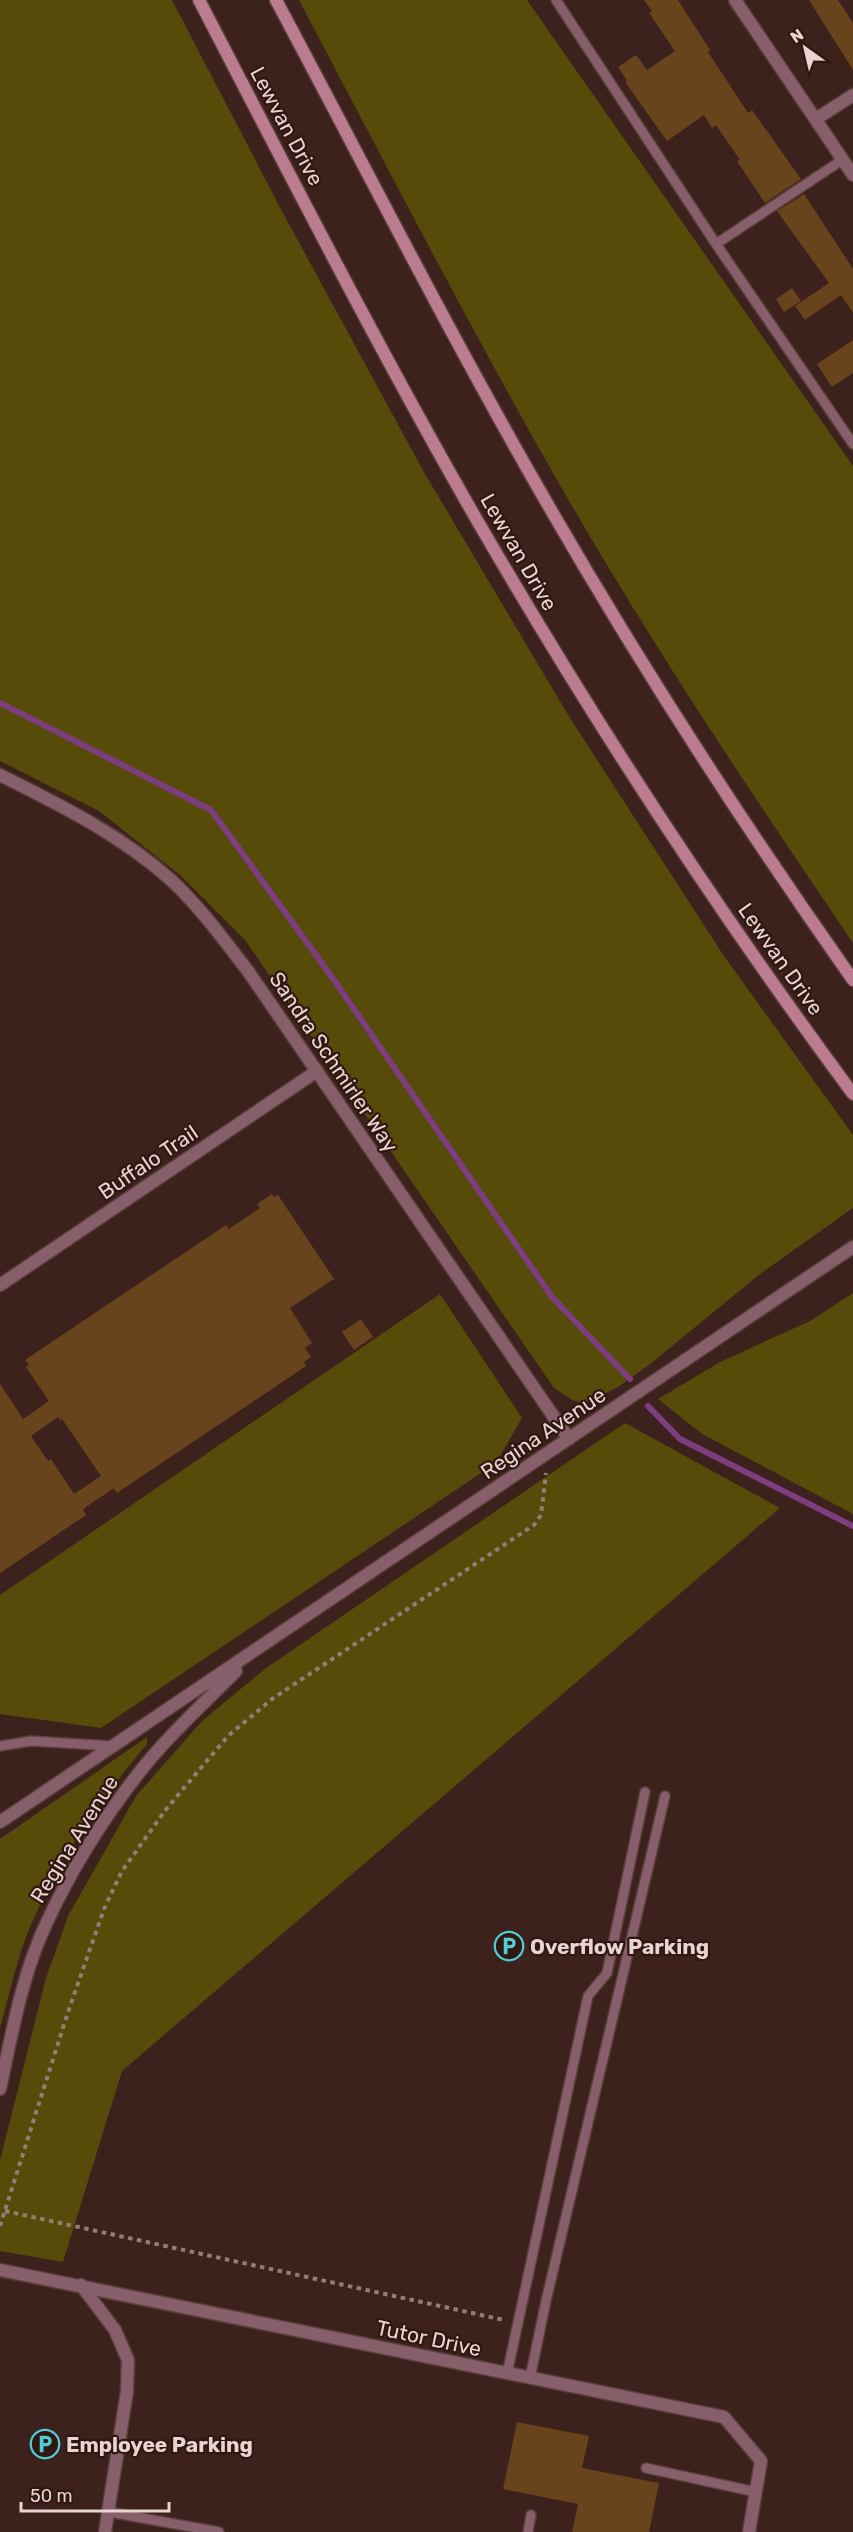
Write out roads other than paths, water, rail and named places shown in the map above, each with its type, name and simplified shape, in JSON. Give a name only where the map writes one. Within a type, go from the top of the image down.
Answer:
[{"type":"main road","name":"Lewvan Drive","points":[[199,0],[397,379],[551,645],[693,867],[853,1094]]},
{"type":"main road","points":[[276,0],[535,483],[604,600],[704,759],[853,980]]},
{"type":"street","points":[[735,0],[853,175]]},
{"type":"street","points":[[816,119],[853,95]]},
{"type":"street","name":"Sandra Schmirler Way","points":[[0,775],[86,819],[171,881],[211,923],[248,971],[569,1439]]},
{"type":"street","name":"Buffalo Trail","points":[[0,1285],[317,1071]]},
{"type":"street","name":"Regina Avenue","points":[[0,1822],[256,1652],[853,1247]]},
{"type":"street","name":"Regina Avenue","points":[[0,2089],[29,1967],[46,1923],[74,1869],[138,1773],[179,1728],[256,1652]]},
{"type":"street","name":"Tutor Drive","points":[[0,2270],[724,2417],[761,2461],[749,2532]]},
{"type":"street","points":[[81,2285],[115,2330],[128,2360],[127,2391],[105,2532]]},
{"type":"lane","points":[[556,0],[716,244],[853,444]]},
{"type":"lane","points":[[716,244],[842,160]]},
{"type":"lane","points":[[0,1746],[31,1742],[113,1746]]},
{"type":"lane","points":[[507,2374],[588,1995],[607,1973],[645,1792]]},
{"type":"lane","points":[[530,2378],[546,2301],[665,1796]]},
{"type":"lane","points":[[646,2468],[756,2492]]},
{"type":"lane","points":[[109,2512],[171,2528],[219,2532]]},
{"type":"lane","points":[[528,2532],[531,2515]]},
{"type":"waterway","points":[[0,703],[211,810],[334,980],[552,1297],[630,1379]]},
{"type":"waterway","points":[[648,1406],[680,1439],[853,1526]]},
{"type":"place","name":"Overflow Parking","points":[[509,1946]]},
{"type":"place","name":"Employee Parking","points":[[45,2444]]}]
